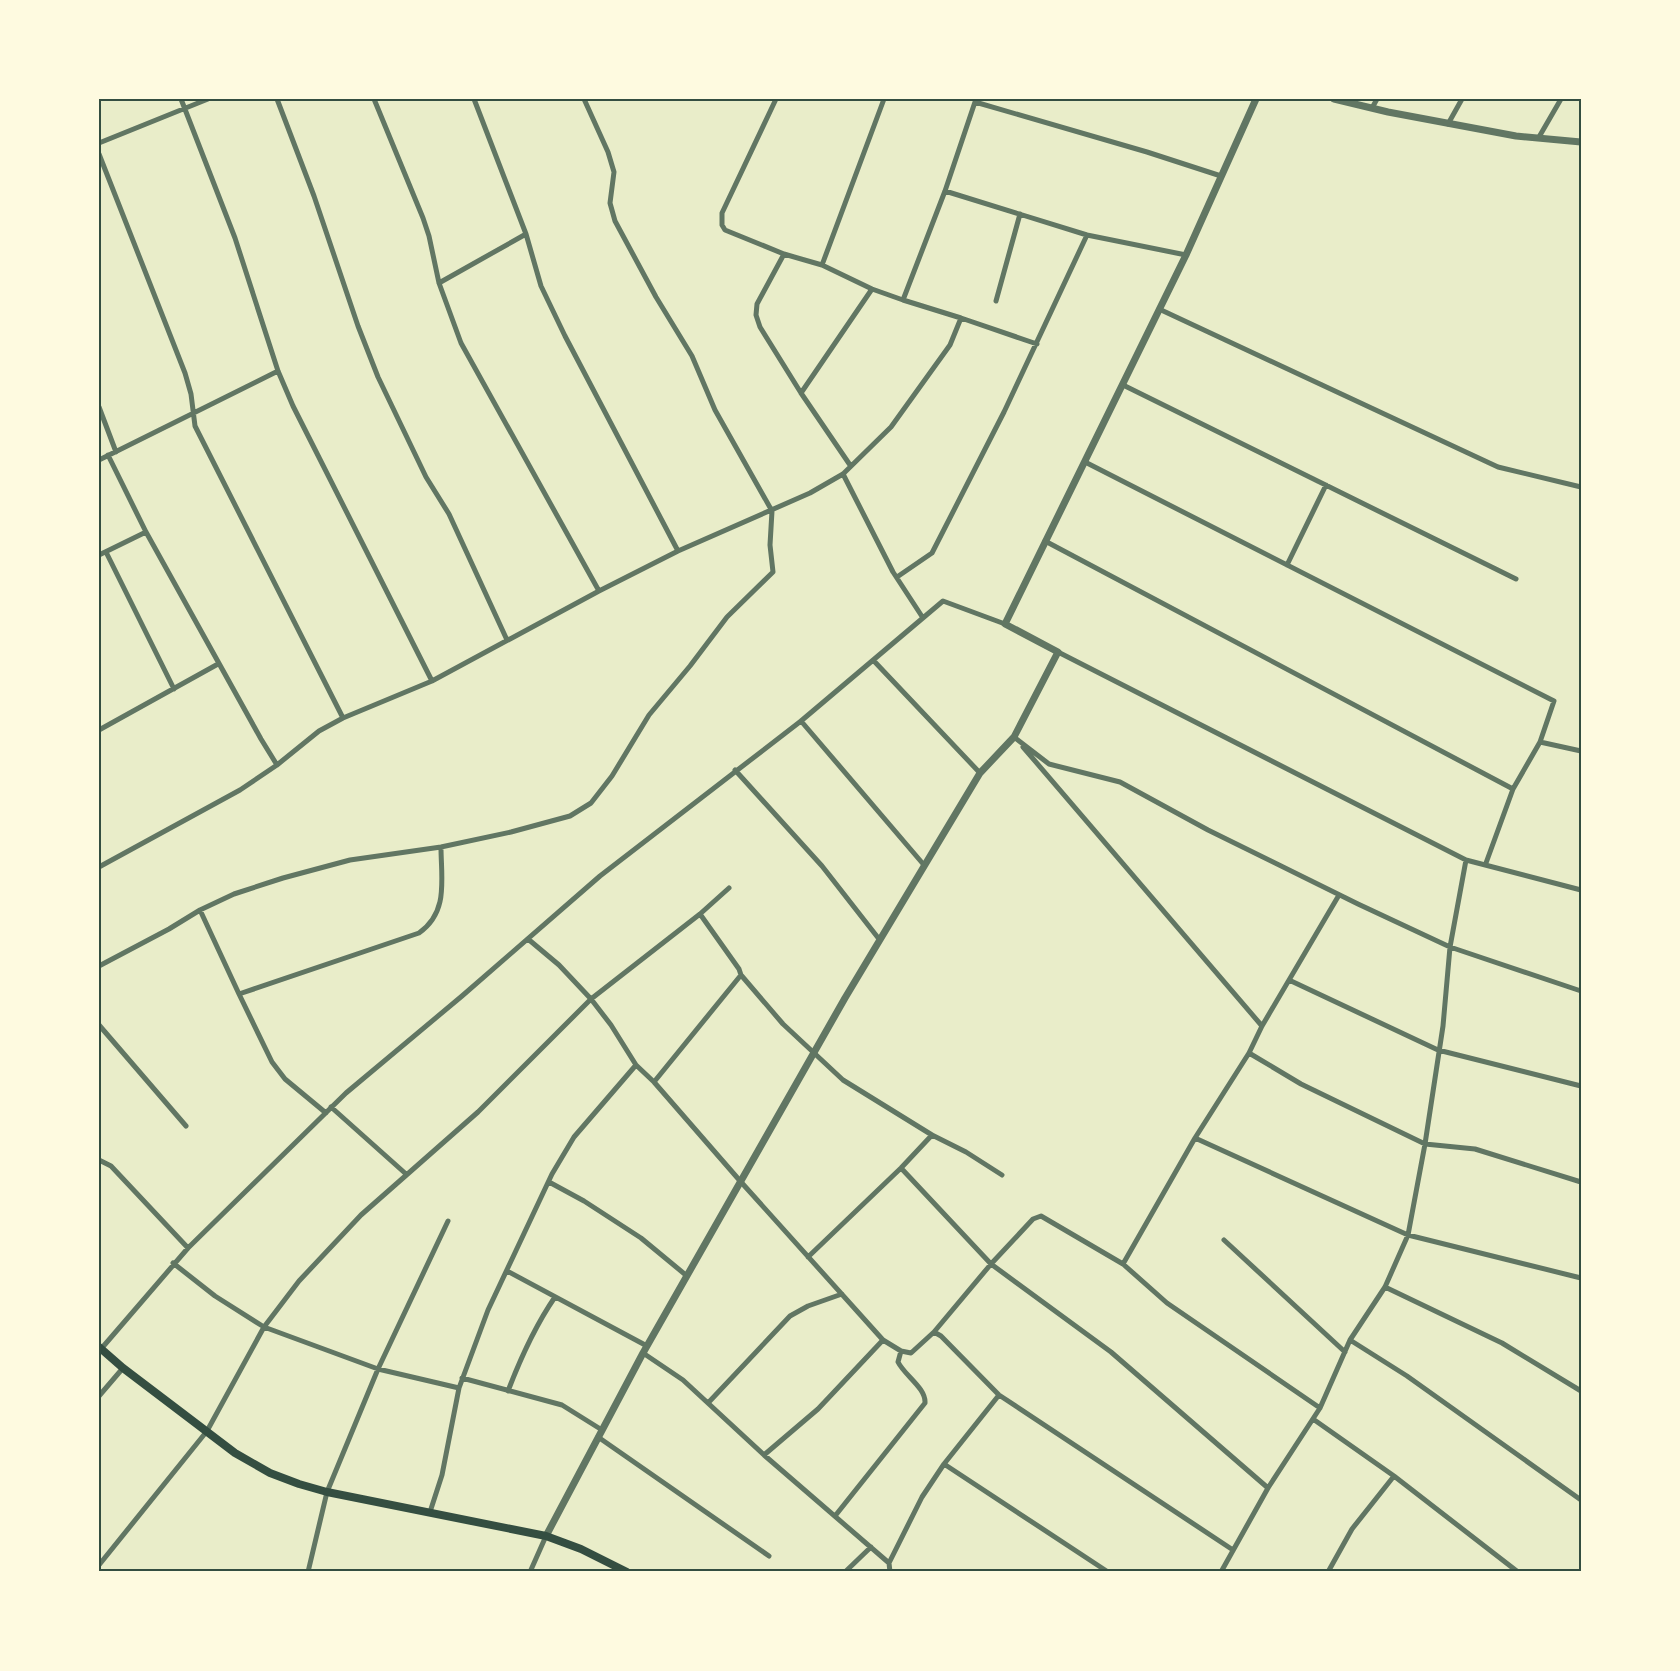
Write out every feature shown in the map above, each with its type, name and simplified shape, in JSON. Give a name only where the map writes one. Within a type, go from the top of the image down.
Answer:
[{"type":"main road","points":[[100,1348],[235,1453],[270,1473],[327,1492],[546,1536],[580,1549],[627,1572]]},
{"type":"street","points":[[181,99],[235,238],[278,371],[293,406],[432,681]]},
{"type":"street","points":[[99,143],[208,99]]},
{"type":"street","points":[[277,99],[378,376],[426,477],[449,514],[507,640]]},
{"type":"street","points":[[374,99],[426,227],[439,283],[461,343],[599,591]]},
{"type":"street","points":[[474,99],[526,234],[541,286],[678,551]]},
{"type":"street","points":[[99,966],[200,910],[234,894],[283,878],[350,860],[441,847],[570,816],[591,803],[612,776],[649,715],[690,666],[727,616],[773,572],[770,545],[772,511],[715,410],[692,356],[656,297],[615,220],[610,202],[614,172],[608,152],[584,99]]},
{"type":"street","points":[[776,99],[722,213],[722,225],[725,230],[784,254],[822,266],[872,289],[1037,344]]},
{"type":"street","points":[[822,266],[884,99]]},
{"type":"street","points":[[1005,624],[1186,255],[1256,99]]},
{"type":"street","points":[[1335,99],[1448,124],[1516,136],[1581,142]]},
{"type":"street","points":[[1372,108],[1377,99]]},
{"type":"street","points":[[1448,124],[1462,99]]},
{"type":"street","points":[[1539,137],[1561,99]]},
{"type":"street","points":[[903,300],[945,191],[976,101],[1221,176]]},
{"type":"street","points":[[99,154],[185,373],[191,394],[195,426],[343,718]]},
{"type":"street","points":[[945,191],[1087,235],[1186,255]]},
{"type":"street","points":[[996,301],[1020,214]]},
{"type":"street","points":[[439,283],[526,234]]},
{"type":"street","points":[[897,577],[932,553],[1037,344],[1087,235]]},
{"type":"street","points":[[784,254],[757,304],[756,315],[760,327],[801,393],[850,465]]},
{"type":"street","points":[[801,393],[872,289]]},
{"type":"street","points":[[1159,309],[1498,467],[1581,488]]},
{"type":"street","points":[[99,867],[240,790],[277,765],[319,731],[343,718],[432,681],[678,551],[772,511],[843,474],[891,427],[950,345],[961,318]]},
{"type":"street","points":[[99,460],[278,371]]},
{"type":"street","points":[[1123,385],[1516,579]]},
{"type":"street","points":[[99,407],[116,452]]},
{"type":"street","points":[[108,455],[146,532],[277,765]]},
{"type":"street","points":[[1085,462],[1554,701],[1540,742],[1513,789],[1486,863]]},
{"type":"street","points":[[843,474],[897,577],[923,618]]},
{"type":"street","points":[[1287,565],[1326,485]]},
{"type":"street","points":[[99,555],[146,532]]},
{"type":"street","points":[[1044,541],[1513,789]]},
{"type":"street","points":[[106,552],[174,689]]},
{"type":"street","points":[[100,1348],[173,1263],[346,1092],[600,876],[801,721],[943,602],[1005,624],[1466,860],[1486,863],[1581,890]]},
{"type":"street","points":[[530,1572],[546,1536],[643,1353],[812,1053],[980,773],[1014,737],[1058,652]]},
{"type":"street","points":[[873,660],[980,773]]},
{"type":"street","points":[[99,719],[101,729],[218,663]]},
{"type":"street","points":[[801,721],[924,865]]},
{"type":"street","points":[[1014,737],[1049,764],[1120,782],[1208,830],[1450,947],[1581,991]]},
{"type":"street","points":[[1014,737],[1262,1026]]},
{"type":"street","points":[[1540,742],[1581,751]]},
{"type":"street","points":[[735,770],[822,866],[879,939]]},
{"type":"street","points":[[239,994],[419,933],[426,928],[432,922],[441,904],[441,847]]},
{"type":"street","points":[[1221,1572],[1268,1488],[1320,1408],[1350,1340],[1385,1287],[1408,1235],[1425,1144],[1443,1026],[1450,947],[1466,860]]},
{"type":"street","points":[[99,1565],[207,1431],[264,1327],[299,1281],[361,1215],[478,1112],[591,999],[700,914],[729,888]]},
{"type":"street","points":[[1123,1264],[1195,1138],[1249,1053],[1262,1026],[1339,895]]},
{"type":"street","points":[[200,910],[272,1062],[285,1079],[326,1113]]},
{"type":"street","points":[[700,914],[741,975],[783,1024],[843,1080],[1002,1175]]},
{"type":"street","points":[[528,939],[559,965],[591,999],[611,1025],[636,1065],[654,1082],[883,1340],[901,1351],[911,1353],[934,1332],[991,1264],[1033,1219],[1041,1216],[1123,1264],[1167,1303],[1320,1408]]},
{"type":"street","points":[[654,1082],[741,975]]},
{"type":"street","points":[[1289,980],[1438,1050],[1581,1086]]},
{"type":"street","points":[[99,1024],[186,1126]]},
{"type":"street","points":[[1249,1053],[1301,1084],[1425,1144],[1475,1149],[1581,1182]]},
{"type":"street","points":[[430,1512],[442,1475],[459,1388],[488,1310],[549,1182],[574,1137],[636,1065]]},
{"type":"street","points":[[331,1107],[406,1174]]},
{"type":"street","points":[[808,1257],[901,1168],[932,1134]]},
{"type":"street","points":[[1195,1138],[1408,1235],[1581,1278]]},
{"type":"street","points":[[99,1160],[111,1166],[188,1248]]},
{"type":"street","points":[[901,1168],[991,1264],[1111,1352],[1268,1488]]},
{"type":"street","points":[[549,1182],[584,1201],[641,1238],[687,1275]]},
{"type":"street","points":[[309,1572],[327,1492],[378,1369],[448,1221]]},
{"type":"street","points":[[1224,1239],[1345,1352]]},
{"type":"street","points":[[173,1263],[215,1296],[264,1327],[378,1369],[459,1388]]},
{"type":"street","points":[[507,1271],[647,1346]]},
{"type":"street","points":[[1385,1287],[1502,1343],[1581,1391]]},
{"type":"street","points":[[708,1403],[790,1316],[808,1306],[842,1294]]},
{"type":"street","points":[[508,1391],[541,1317],[555,1297]]},
{"type":"street","points":[[934,1332],[941,1336],[999,1395],[1233,1550]]},
{"type":"street","points":[[764,1455],[818,1409],[883,1340]]},
{"type":"street","points":[[1350,1340],[1407,1376],[1581,1500]]},
{"type":"street","points":[[835,1516],[925,1403],[923,1394],[898,1362],[901,1351]]},
{"type":"street","points":[[643,1353],[683,1380],[764,1455],[889,1563],[891,1572]]},
{"type":"street","points":[[99,1396],[123,1368]]},
{"type":"street","points":[[462,1378],[562,1405],[602,1430]]},
{"type":"street","points":[[889,1563],[922,1497],[944,1464],[999,1395]]},
{"type":"street","points":[[1313,1419],[1394,1476],[1518,1572]]},
{"type":"street","points":[[598,1437],[769,1556]]},
{"type":"street","points":[[944,1464],[1108,1572]]},
{"type":"street","points":[[1328,1572],[1352,1529],[1394,1476]]},
{"type":"street","points":[[845,1572],[871,1547]]}]
